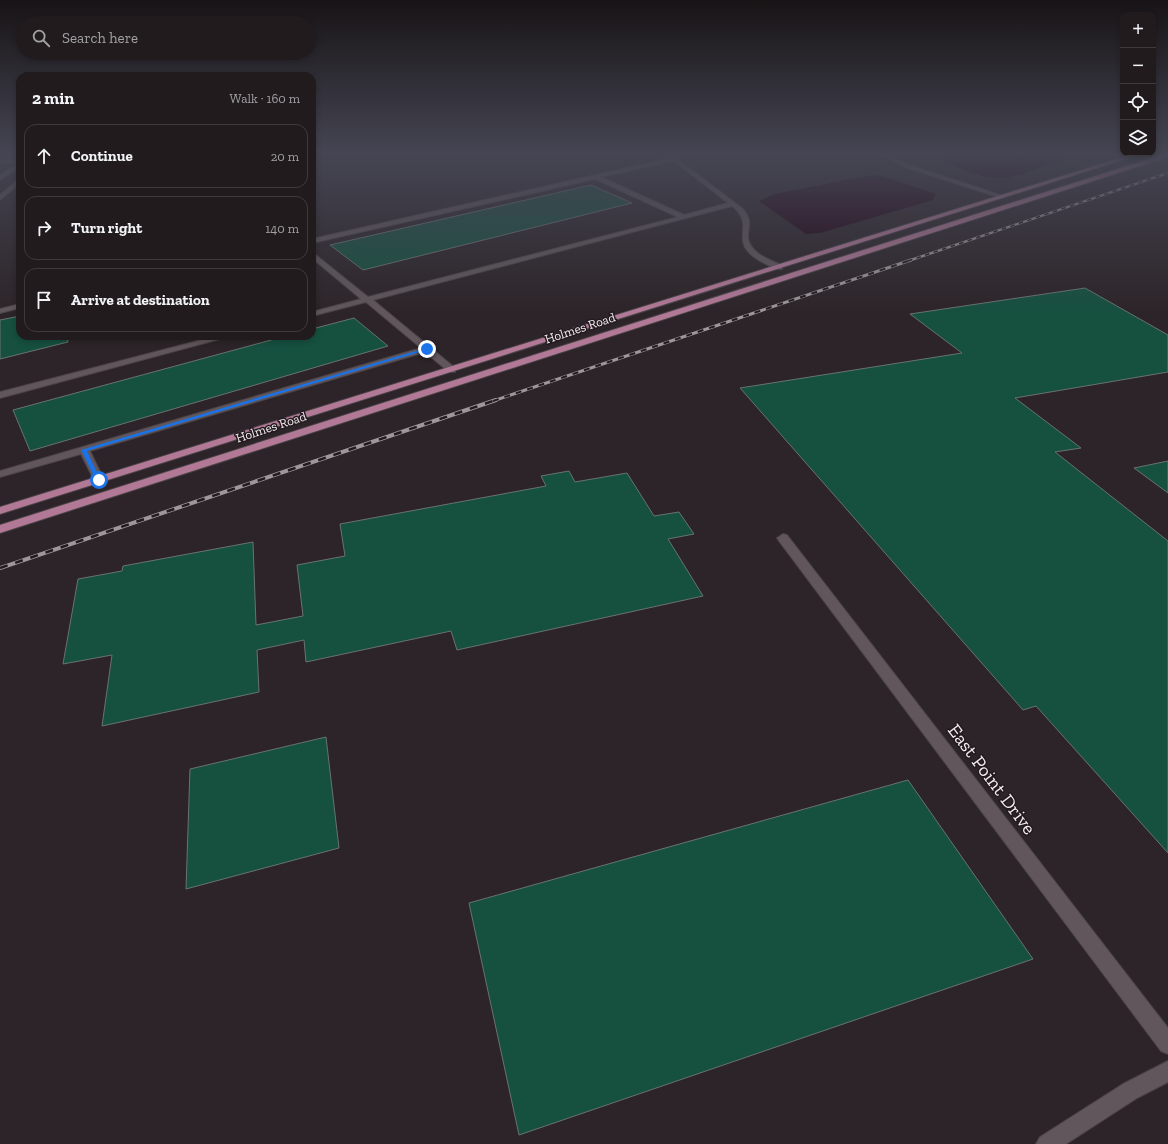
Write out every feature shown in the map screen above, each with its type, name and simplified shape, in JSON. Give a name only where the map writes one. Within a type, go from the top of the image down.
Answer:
[{"type":"main road","name":"Holmes Road","points":[[0,511],[973,206]]},
{"type":"main road","name":"Holmes Road","points":[[0,529],[1006,206]]},
{"type":"main road","points":[[779,267],[795,274]]},
{"type":"main road","points":[[452,370],[463,380]]},
{"type":"street","points":[[316,240],[466,206]]},
{"type":"street","points":[[661,206],[684,217]]},
{"type":"street","points":[[316,313],[724,206]]},
{"type":"street","points":[[736,206],[746,216],[748,224],[745,236],[746,243],[751,250],[759,257],[779,267]]},
{"type":"street","points":[[316,257],[452,370]]},
{"type":"street","points":[[0,311],[16,307]]},
{"type":"street","points":[[0,395],[212,340]]},
{"type":"street","points":[[0,474],[427,349]]},
{"type":"street","points":[[84,450],[99,480]]},
{"type":"street","name":"East Point Drive","points":[[783,538],[1168,1044]]},
{"type":"street","points":[[1048,1144],[1130,1091],[1168,1071]]},
{"type":"shaded area","points":[[767,206],[911,206],[820,233],[806,234]]},
{"type":"building","points":[[498,206],[618,206],[363,270],[330,245]]},
{"type":"building","points":[[1085,288],[1168,335],[1168,372],[1015,398],[1081,448],[1055,452],[1168,541],[1168,853],[1036,706],[1023,710],[740,388],[962,353],[910,314]]},
{"type":"building","points":[[16,317],[16,340],[68,340],[68,342],[0,359],[0,320]]},
{"type":"building","points":[[354,318],[388,346],[30,451],[13,410],[271,340],[316,340],[316,328]]},
{"type":"building","points":[[1168,461],[1168,493],[1134,468]]},
{"type":"building","points":[[569,471],[575,482],[627,473],[654,516],[679,512],[694,534],[668,539],[703,596],[457,650],[451,631],[306,662],[304,640],[257,650],[259,692],[102,726],[112,655],[63,664],[78,579],[122,571],[123,566],[253,542],[256,625],[303,616],[297,565],[345,556],[340,524],[546,486],[541,476]]},
{"type":"building","points":[[326,737],[339,848],[186,889],[190,769]]},
{"type":"building","points":[[908,780],[1033,959],[519,1135],[469,903]]},
{"type":"railway","points":[[908,261],[1069,206]]},
{"type":"railway","points":[[493,401],[911,260]]},
{"type":"railway","points":[[0,568],[496,400]]},
{"type":"route","points":[[99,480],[84,450],[427,349]]}]
